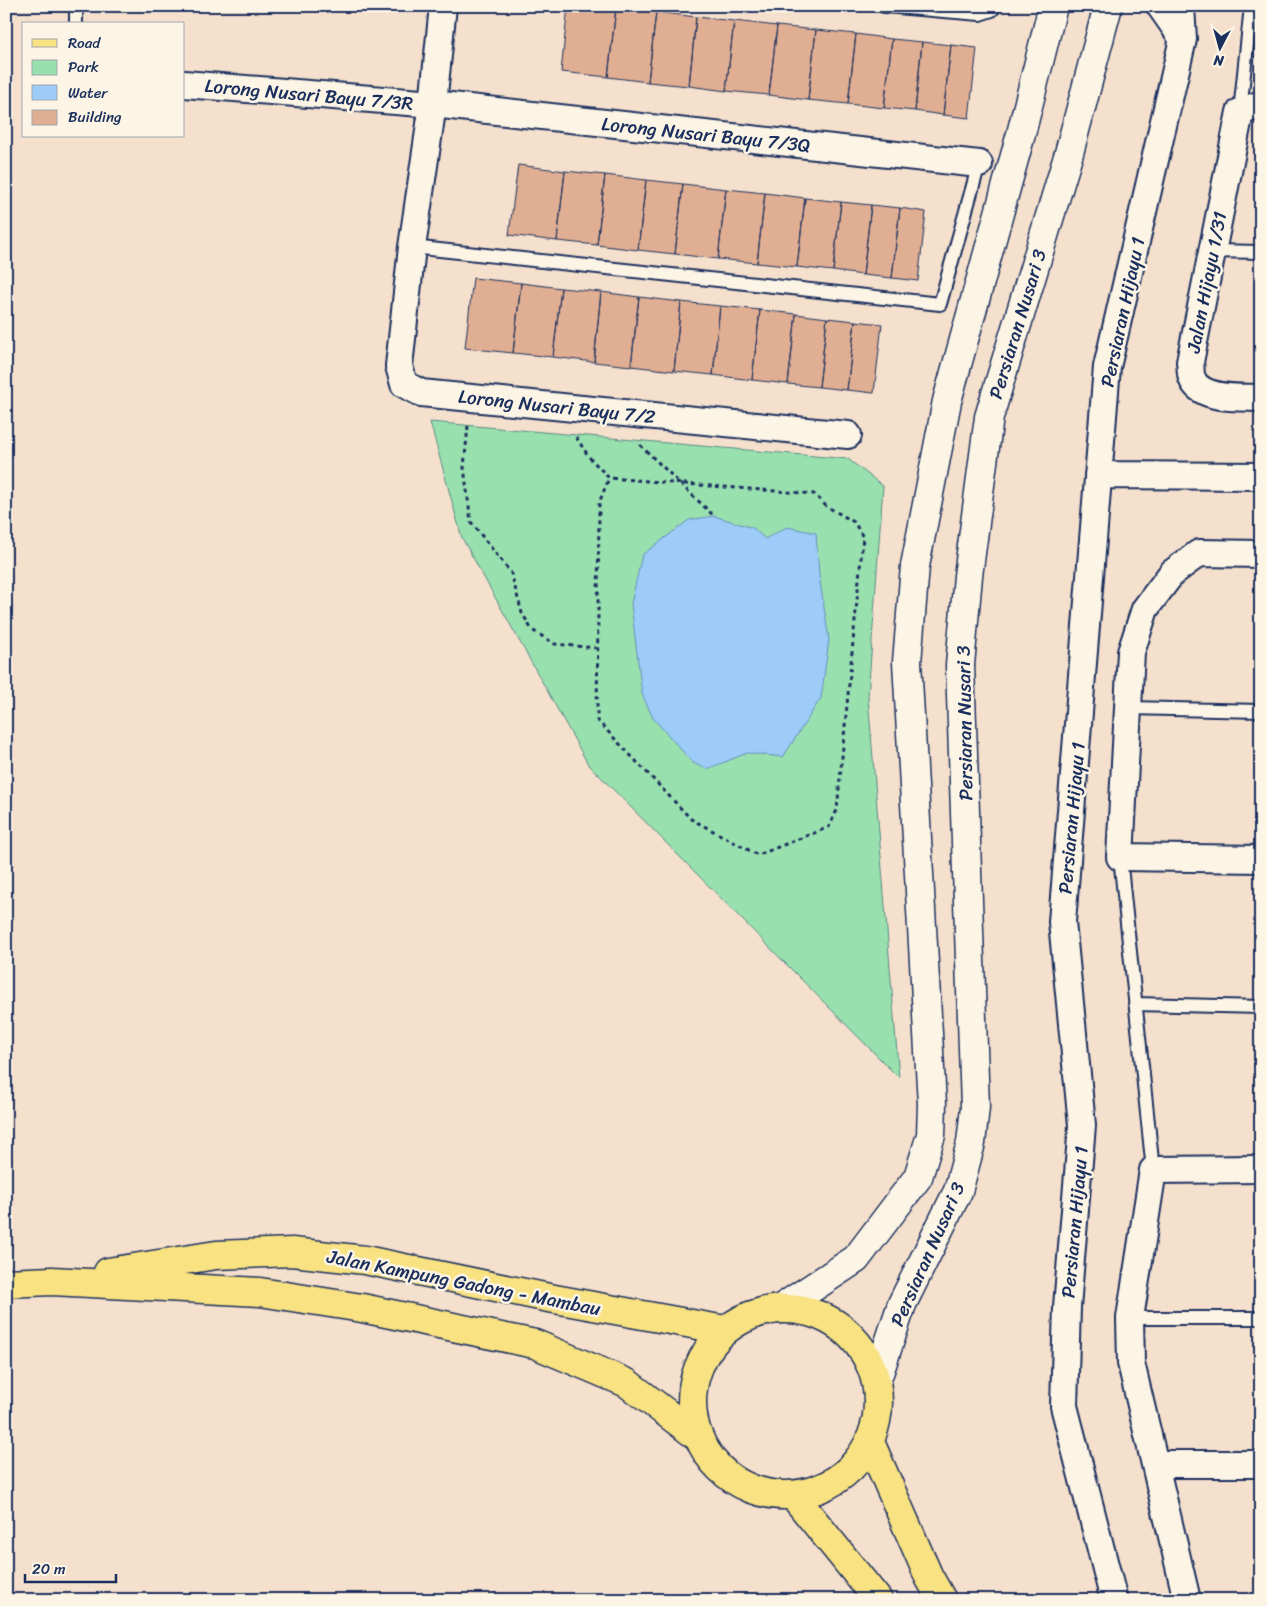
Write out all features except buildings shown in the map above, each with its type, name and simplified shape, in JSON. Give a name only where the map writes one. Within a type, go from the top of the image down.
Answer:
[{"type":"main road","name":"Persiaran Nusari 3","points":[[780,1309],[856,1260],[918,1177],[931,1135],[931,1076],[907,662],[914,566],[947,401],[1021,134],[1053,6]]},
{"type":"main road","name":"Persiaran Nusari 3","points":[[877,1379],[902,1304],[958,1191],[971,1143],[974,1107],[960,665],[968,576],[989,416],[1066,163],[1108,6]]},
{"type":"main road","name":"Jalan Kampung Gadong - Mambau","points":[[52,1281],[216,1255],[292,1252],[365,1260],[550,1298],[725,1330]]},
{"type":"main road","name":"Jalan Kampung Gadong - Mambau","points":[[6,1283],[52,1281],[260,1292],[362,1308],[536,1344],[627,1383],[698,1437]]},
{"type":"main road","points":[[780,1309],[812,1312],[841,1327],[863,1350],[877,1379],[879,1412],[870,1442],[852,1468],[825,1487],[793,1495],[764,1493],[736,1482],[713,1463],[698,1437],[691,1408],[694,1379],[705,1352],[725,1330],[751,1315],[780,1309]]},
{"type":"main road","points":[[870,1442],[929,1577],[942,1600]]},
{"type":"main road","points":[[793,1495],[878,1600]]},
{"type":"street","name":"Lorong Nusari Bayu 7/2","points":[[443,6],[434,104],[412,247],[399,366],[404,384],[421,393],[848,435]]},
{"type":"street","points":[[1160,6],[1183,39]]},
{"type":"street","name":"Persiaran Hijayu 1","points":[[1114,1600],[1064,1406],[1067,1307],[1082,1125],[1062,922],[1107,367],[1183,39],[1181,6]]},
{"type":"street","name":"Lorong Nusari Bayu 7/3R","points":[[185,84],[434,104]]},
{"type":"street","name":"Lorong Nusari Bayu 7/3Q","points":[[434,104],[979,164]]},
{"type":"street","name":"Jalan Hijayu 1/31","points":[[1250,108],[1212,251],[1190,362],[1192,379],[1202,392],[1218,396],[1261,398]]},
{"type":"street","points":[[1098,475],[1261,476]]},
{"type":"street","points":[[1261,554],[1199,553],[1172,573],[1145,609],[1131,652],[1120,857],[1261,859]]},
{"type":"street","points":[[1187,1600],[1131,1363],[1130,1318],[1154,1170],[1261,1169]]},
{"type":"street","points":[[1156,1464],[1261,1464]]},
{"type":"lane","points":[[76,6],[76,22]]},
{"type":"lane","points":[[884,6],[980,14],[992,10],[995,6]]},
{"type":"lane","points":[[1250,108],[1251,6]]},
{"type":"lane","points":[[412,247],[940,304],[979,164]]},
{"type":"lane","points":[[1212,251],[1261,252]]},
{"type":"lane","points":[[1128,708],[1261,711]]},
{"type":"lane","points":[[1120,857],[1154,1170]]},
{"type":"lane","points":[[1135,1004],[1261,1007]]},
{"type":"lane","points":[[1130,1318],[1261,1318]]},
{"type":"path","points":[[471,398],[464,467],[471,522],[511,573],[522,613],[532,630],[555,644],[596,648]]},
{"type":"path","points":[[558,406],[589,456],[608,478],[814,494],[826,506],[854,522],[863,537],[836,810],[829,827],[758,855],[691,819],[597,720],[596,648],[599,503],[608,478]]},
{"type":"path","points":[[640,444],[714,516]]},
{"type":"green space","points":[[430,422],[848,459],[883,486],[868,697],[899,1078],[588,764],[462,538]]},
{"type":"water","points":[[714,516],[753,528],[765,539],[787,527],[816,533],[819,575],[829,640],[821,698],[783,757],[747,753],[707,769],[693,763],[653,718],[642,694],[631,604],[642,555],[689,520]]}]
